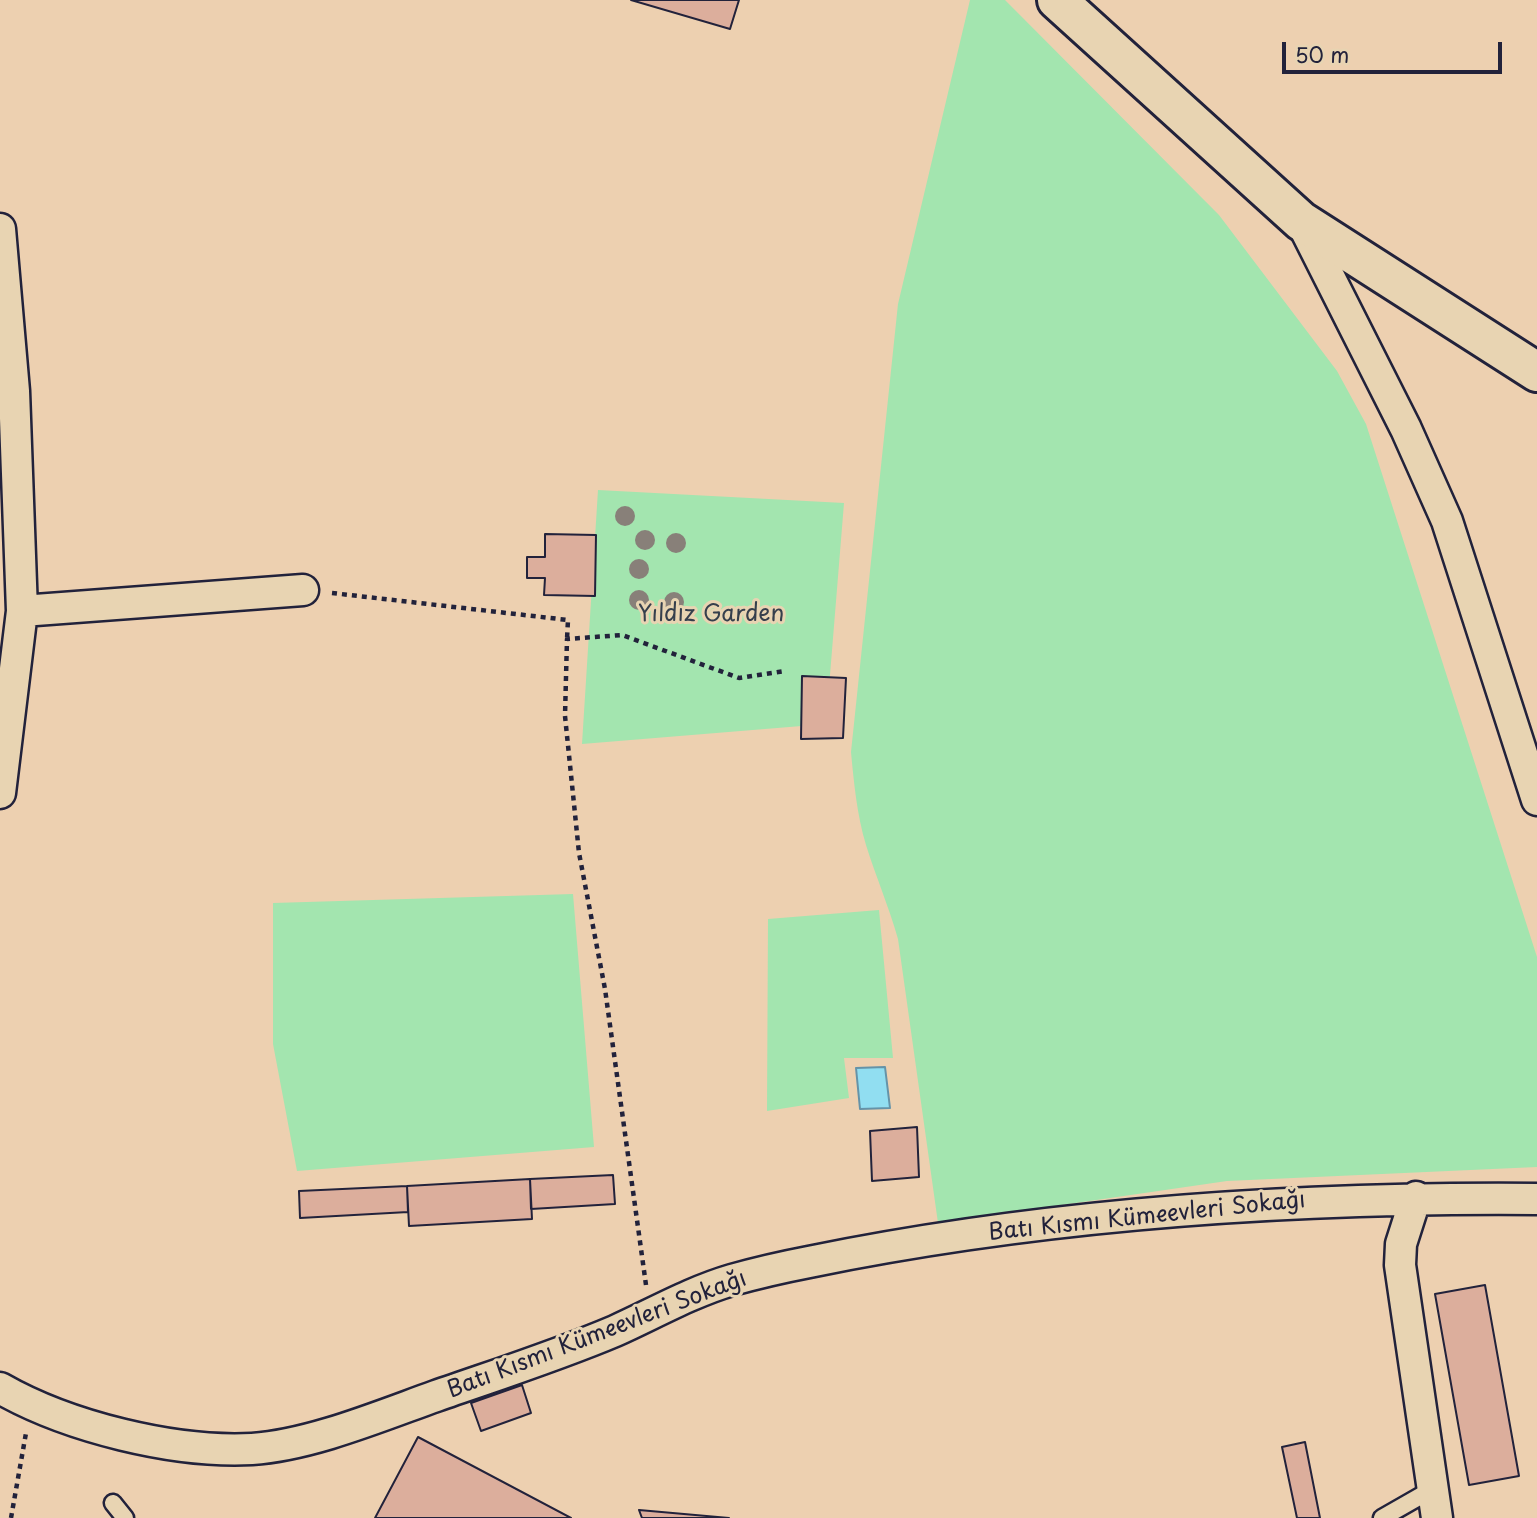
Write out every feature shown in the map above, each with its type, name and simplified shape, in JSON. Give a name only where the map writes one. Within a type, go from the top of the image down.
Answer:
[{"type":"street","points":[[1057,0],[1301,221],[1537,372]]},
{"type":"street","points":[[1301,221],[1406,429],[1447,521],[1537,800]]},
{"type":"street","points":[[0,229],[14,391],[22,611],[0,793]]},
{"type":"street","points":[[22,611],[303,590]]},
{"type":"street","points":[[1416,1197],[1401,1244],[1400,1265],[1434,1504]]},
{"type":"street","name":"Batı Kısmı Kümeevleri Sokağı","points":[[0,1388],[32,1406],[93,1427],[212,1449],[255,1449],[295,1442],[390,1413],[548,1358],[730,1280],[900,1245],[1145,1213],[1318,1200],[1416,1197],[1537,1199]]},
{"type":"lane","points":[[113,1503],[125,1518]]},
{"type":"lane","points":[[1382,1518],[1434,1504]]},
{"type":"path","points":[[303,590],[568,620],[565,716],[579,853],[605,989],[634,1184],[646,1279],[647,1316]]},
{"type":"path","points":[[567,639],[622,635],[739,678],[785,671]]},
{"type":"path","points":[[11,1518],[32,1406]]},
{"type":"green space","points":[[970,0],[1005,0],[1219,215],[1337,371],[1366,424],[1537,957],[1537,1167],[1227,1181],[938,1223],[898,939],[863,834],[851,752],[898,304]]},
{"type":"green space","name":"Yıldız Garden","points":[[598,490],[844,503],[826,724],[582,744]]},
{"type":"green space","points":[[573,894],[594,1147],[297,1171],[273,1044],[273,903]]},
{"type":"green space","points":[[879,910],[893,1058],[844,1058],[849,1098],[767,1111],[768,919]]},
{"type":"water","points":[[885,1067],[890,1108],[860,1109],[856,1068]]},
{"type":"building","points":[[631,0],[739,0],[730,29]]},
{"type":"building","points":[[545,534],[596,535],[595,596],[544,595],[545,578],[527,578],[527,557],[545,557]]},
{"type":"building","points":[[802,676],[846,678],[843,738],[801,739]]},
{"type":"building","points":[[917,1127],[919,1177],[872,1181],[870,1131]]},
{"type":"building","points":[[613,1175],[615,1204],[531,1209],[530,1179]]},
{"type":"building","points":[[530,1179],[532,1219],[409,1226],[407,1186]]},
{"type":"building","points":[[407,1186],[408,1212],[300,1218],[299,1191]]},
{"type":"building","points":[[1485,1285],[1519,1476],[1469,1485],[1435,1294]]},
{"type":"building","points":[[522,1385],[531,1413],[481,1431],[471,1403]]},
{"type":"building","points":[[418,1437],[571,1518],[375,1518]]},
{"type":"building","points":[[1305,1442],[1320,1518],[1297,1518],[1282,1447]]},
{"type":"building","points":[[639,1510],[729,1518],[642,1518]]}]
